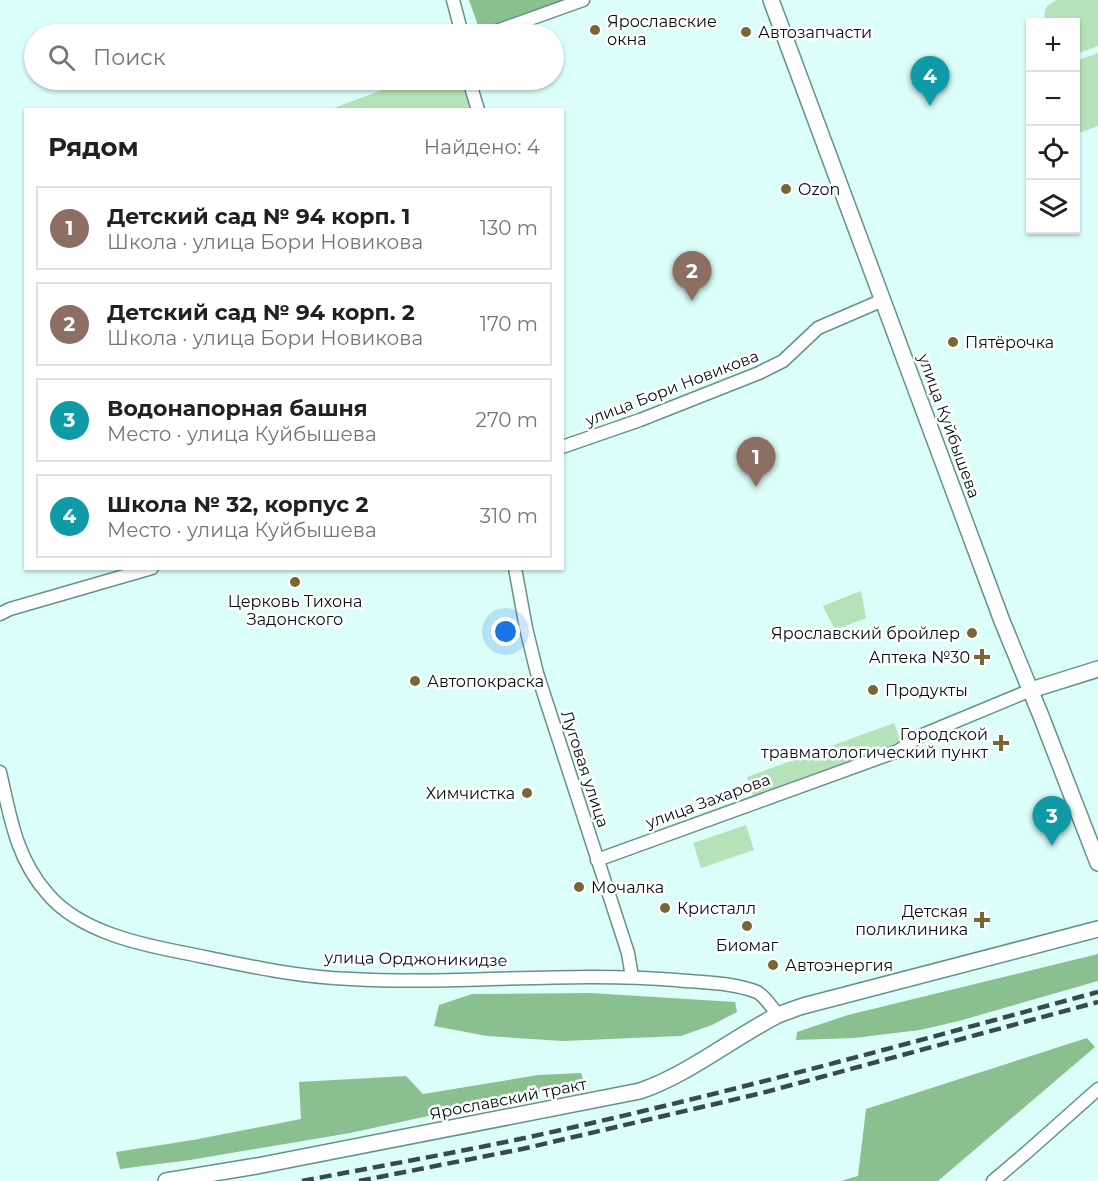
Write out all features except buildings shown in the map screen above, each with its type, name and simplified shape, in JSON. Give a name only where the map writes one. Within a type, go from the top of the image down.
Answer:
[{"type":"street","points":[[453,0],[459,24]]},
{"type":"street","points":[[516,24],[583,0]]},
{"type":"street","name":"улица Куйбышева","points":[[771,0],[1002,621],[1098,863]]},
{"type":"street","points":[[472,90],[477,108]]},
{"type":"street","name":"улица Бори Новикова","points":[[564,446],[640,420],[759,373],[783,361],[818,328],[883,300]]},
{"type":"street","points":[[0,614],[10,609],[145,570]]},
{"type":"street","name":"Луговая улица","points":[[515,570],[537,673],[628,953],[632,977]]},
{"type":"street","name":"улица Захарова","points":[[597,860],[898,751],[920,736],[1031,690],[1098,669]]},
{"type":"street","name":"улица Орджоникидзе","points":[[0,772],[13,832],[21,854],[47,894],[65,911],[93,928],[127,939],[170,951],[283,972],[350,979],[632,977],[729,985],[759,993],[778,1015]]},
{"type":"street","name":"Ярославский тракт","points":[[166,1181],[257,1166],[640,1091],[655,1086],[778,1015],[803,1006],[1098,929]]},
{"type":"street","points":[[993,1181],[1098,1089]]},
{"type":"green space","points":[[469,0],[565,0],[499,24],[478,24]]},
{"type":"green space","points":[[1058,0],[1098,0],[1098,46],[1080,53],[1080,18],[1045,18],[1046,8],[1050,3]]},
{"type":"green space","points":[[1098,53],[1098,126],[1080,133],[1080,72],[1080,60]]},
{"type":"green space","points":[[382,90],[465,90],[471,108],[334,108]]},
{"type":"green space","points":[[861,591],[866,618],[835,630],[823,606]]},
{"type":"green space","points":[[894,723],[901,742],[753,796],[747,777]]},
{"type":"green space","points":[[746,825],[754,850],[701,868],[693,843]]},
{"type":"green space","points":[[1098,954],[1098,981],[959,1021],[920,1030],[854,1038],[796,1040],[797,1032],[848,1015]]},
{"type":"green space","points":[[591,993],[735,1002],[737,1012],[712,1025],[681,1036],[563,1041],[487,1036],[434,1026],[439,1005],[472,994]]},
{"type":"green space","points":[[1087,1038],[1095,1047],[938,1181],[841,1181],[858,1176],[866,1109]]},
{"type":"green space","points":[[581,1073],[584,1082],[350,1133],[190,1160],[120,1169],[116,1152],[301,1119],[299,1082],[406,1076],[423,1094],[538,1075]]},
{"type":"railway","points":[[302,1181],[520,1139],[666,1106],[1098,992]]},
{"type":"railway","points":[[359,1181],[522,1149],[762,1093],[1098,1002]]},
{"type":"place","name":"Ярославские окна","points":[[595,30]]},
{"type":"place","name":"Автозапчасти","points":[[746,32]]},
{"type":"place","name":"Школа № 32, корпус 2","points":[[930,106]]},
{"type":"place","name":"Ozon","points":[[786,189]]},
{"type":"place","name":"Детский сад № 94 корп. 2","points":[[692,301]]},
{"type":"place","name":"Пятёрочка","points":[[953,342]]},
{"type":"place","name":"Детский сад № 94 корп. 1","points":[[756,487]]},
{"type":"place","name":"Церковь Тихона Задонского","points":[[295,582]]},
{"type":"place","name":"Ярославский бройлер","points":[[972,633]]},
{"type":"place","name":"Аптека №30","points":[[982,657]]},
{"type":"place","name":"Автопокраска","points":[[415,681]]},
{"type":"place","name":"Продукты","points":[[873,690]]},
{"type":"place","name":"Городской травматологический пункт","points":[[1001,743]]},
{"type":"place","name":"Химчистка","points":[[527,793]]},
{"type":"place","name":"Водонапорная башня","points":[[1052,846]]},
{"type":"place","name":"Мочалка","points":[[579,887]]},
{"type":"place","name":"Кристалл","points":[[665,908]]},
{"type":"place","name":"Детская поликлиника","points":[[982,920]]},
{"type":"place","name":"Биомаг","points":[[747,926]]},
{"type":"place","name":"Автоэнергия","points":[[773,965]]}]
